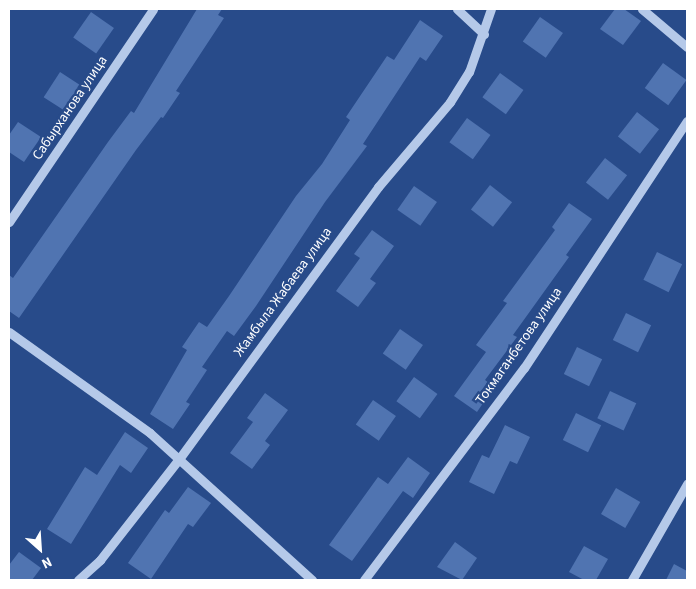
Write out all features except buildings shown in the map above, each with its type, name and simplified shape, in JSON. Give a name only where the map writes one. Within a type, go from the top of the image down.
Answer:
[{"type":"street","name":"Сабырханова улица","points":[[9,222],[153,9]]},
{"type":"street","points":[[457,9],[484,34]]},
{"type":"street","name":"Жамбыла Жабаева улица","points":[[78,580],[100,560],[178,459],[378,187],[450,102],[469,72],[484,34],[491,9]]},
{"type":"street","points":[[642,9],[687,48]]},
{"type":"street","name":"Токмаганбетова улица","points":[[364,580],[524,368],[687,122]]},
{"type":"street","points":[[9,332],[150,433],[312,580]]},
{"type":"street","points":[[632,580],[687,484]]}]
